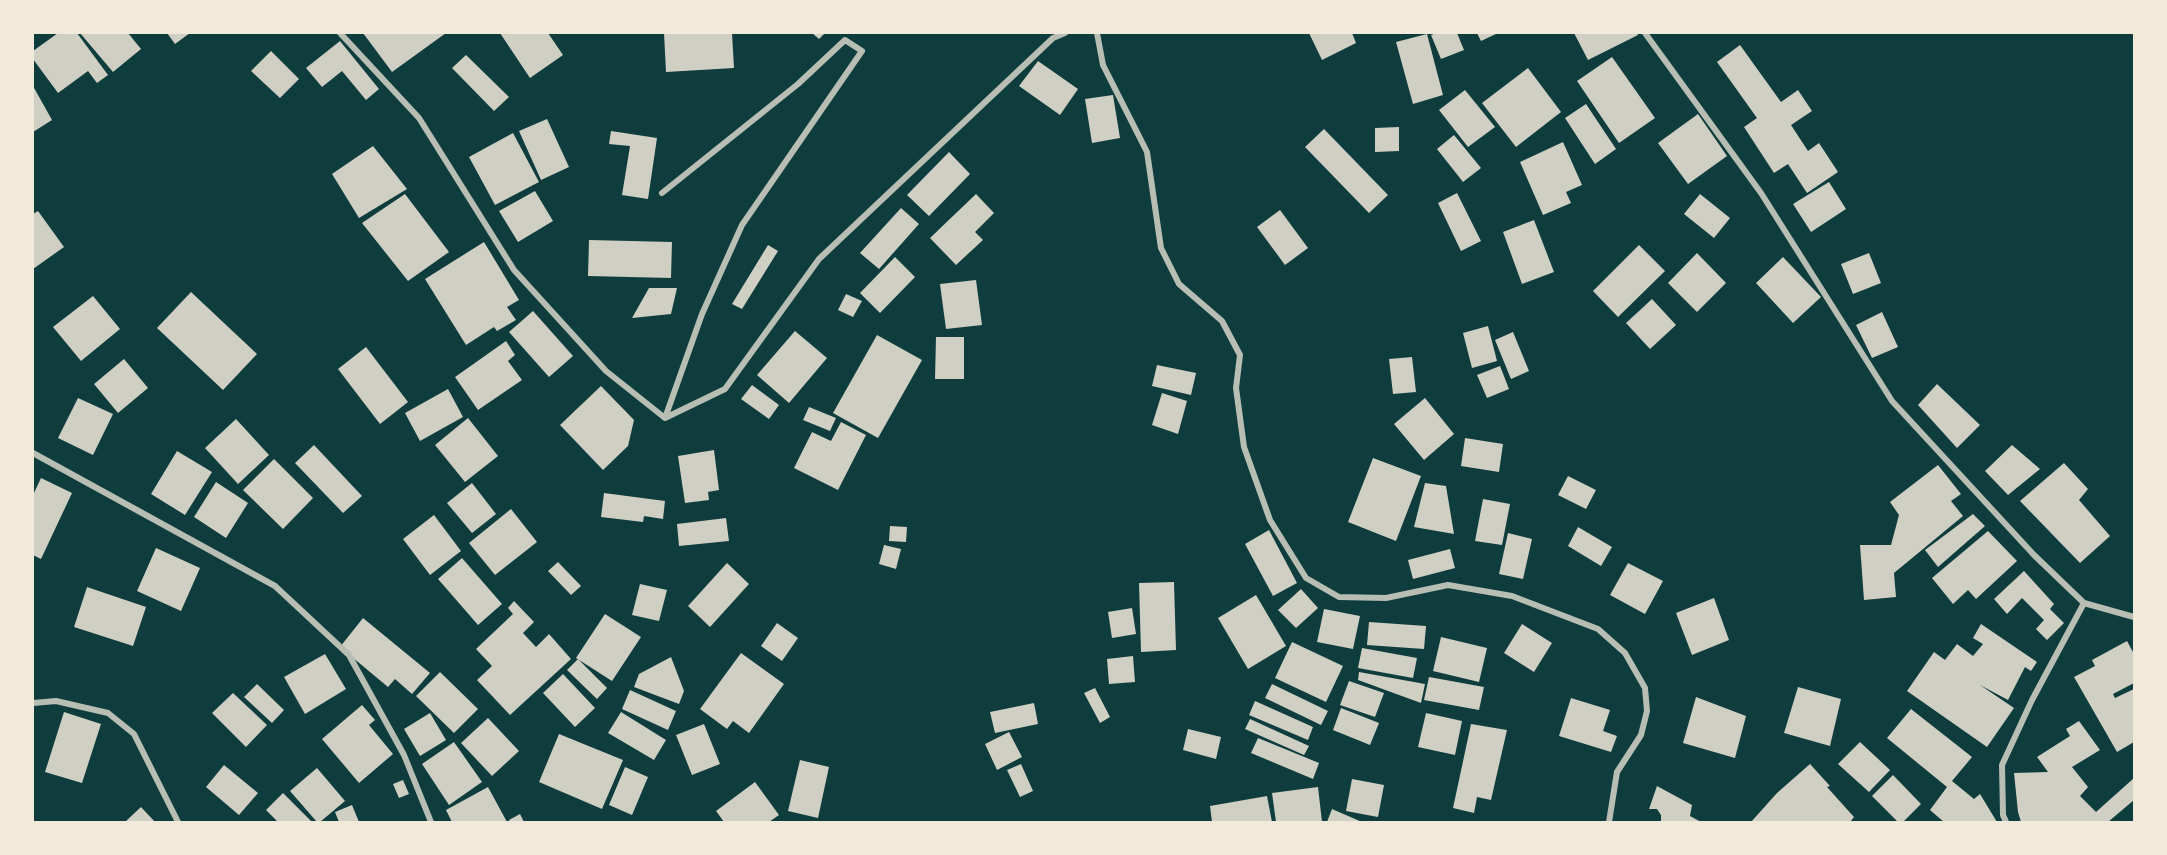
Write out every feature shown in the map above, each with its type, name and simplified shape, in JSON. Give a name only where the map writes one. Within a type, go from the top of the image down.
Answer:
[{"type":"street","points":[[340,33],[419,118],[514,270],[606,371],[665,418]]},
{"type":"street","points":[[665,418],[725,389],[819,259],[1053,38],[1065,33]]},
{"type":"street","points":[[1097,33],[1103,65],[1147,152],[1161,248],[1179,284],[1222,321],[1240,355],[1236,388],[1244,447],[1270,519],[1306,578],[1339,597],[1386,598],[1448,585],[1512,596],[1598,629],[1626,653],[1644,688],[1647,711],[1641,735],[1617,772],[1609,822]]},
{"type":"street","points":[[1645,33],[1761,193],[1892,401],[2034,555],[2084,603],[2134,618]]},
{"type":"street","points":[[662,192],[798,84],[845,40],[862,51],[742,225],[702,315],[665,418]]},
{"type":"street","points":[[33,453],[275,586],[348,655],[404,755],[431,822]]},
{"type":"street","points":[[2006,822],[2003,815],[2002,765],[2032,700],[2084,603]]},
{"type":"street","points":[[33,704],[56,701],[81,705],[108,713],[126,727],[134,734],[178,822]]},
{"type":"building","points":[[58,33],[77,33],[108,75],[97,83],[88,71],[58,93],[33,59],[33,51]]},
{"type":"building","points":[[80,33],[128,33],[141,49],[113,72]]},
{"type":"building","points":[[167,33],[190,33],[175,44]]},
{"type":"building","points":[[363,33],[446,33],[392,72]]},
{"type":"building","points":[[500,33],[548,33],[563,55],[530,78]]},
{"type":"building","points":[[664,33],[732,33],[734,68],[666,72]]},
{"type":"building","points":[[812,33],[825,33],[819,39]]},
{"type":"building","points":[[1309,33],[1352,33],[1356,43],[1322,60]]},
{"type":"building","points":[[1457,33],[1464,50],[1441,59],[1431,35]]},
{"type":"building","points":[[1477,33],[1498,33],[1481,41]]},
{"type":"building","points":[[1574,33],[1637,33],[1638,35],[1588,60]]},
{"type":"building","points":[[1427,34],[1443,95],[1413,104],[1396,42]]},
{"type":"building","points":[[340,41],[379,89],[366,100],[342,71],[322,87],[306,68]]},
{"type":"building","points":[[1740,45],[1781,102],[1798,90],[1812,111],[1791,125],[1808,151],[1819,143],[1838,172],[1807,193],[1788,164],[1774,173],[1744,127],[1757,118],[1717,62]]},
{"type":"building","points":[[271,51],[299,79],[280,98],[251,71]]},
{"type":"building","points":[[466,55],[509,97],[494,111],[452,68]]},
{"type":"building","points":[[1612,57],[1655,118],[1619,143],[1577,81]]},
{"type":"building","points":[[1038,61],[1078,89],[1060,115],[1019,86]]},
{"type":"building","points":[[1528,68],[1561,112],[1516,147],[1482,103]]},
{"type":"building","points":[[33,86],[52,120],[33,132]]},
{"type":"building","points":[[1465,90],[1495,127],[1468,147],[1439,110]]},
{"type":"building","points":[[1113,95],[1120,138],[1092,143],[1085,99]]},
{"type":"building","points":[[1586,104],[1616,149],[1595,164],[1565,118]]},
{"type":"building","points":[[1698,114],[1727,156],[1688,184],[1658,143]]},
{"type":"building","points":[[547,119],[569,167],[541,180],[519,131]]},
{"type":"building","points":[[1399,127],[1399,151],[1375,152],[1375,128]]},
{"type":"building","points":[[1324,129],[1388,195],[1369,213],[1305,147]]},
{"type":"building","points":[[611,131],[657,138],[648,199],[622,195],[630,146],[609,144]]},
{"type":"building","points":[[513,133],[539,182],[495,205],[469,157]]},
{"type":"building","points":[[1454,135],[1481,168],[1463,182],[1437,149]]},
{"type":"building","points":[[1563,142],[1582,185],[1566,192],[1571,203],[1543,215],[1520,162]]},
{"type":"building","points":[[373,146],[407,189],[359,218],[332,174]]},
{"type":"building","points":[[949,152],[970,174],[929,216],[907,195]]},
{"type":"building","points":[[1829,182],[1846,209],[1811,232],[1793,204]]},
{"type":"building","points":[[535,191],[553,221],[518,242],[499,211]]},
{"type":"building","points":[[1457,193],[1481,241],[1461,251],[1438,203]]},
{"type":"building","points":[[405,194],[449,252],[408,281],[362,223]]},
{"type":"building","points":[[976,194],[994,213],[975,232],[983,240],[956,265],[930,238]]},
{"type":"building","points":[[1700,194],[1730,218],[1714,238],[1684,214]]},
{"type":"building","points":[[901,208],[919,224],[879,269],[860,253]]},
{"type":"building","points":[[1280,210],[1308,248],[1285,265],[1257,227]]},
{"type":"building","points":[[38,211],[64,247],[33,269],[33,214]]},
{"type":"building","points":[[1534,220],[1554,272],[1522,284],[1503,232]]},
{"type":"building","points":[[589,240],[672,242],[671,278],[588,276]]},
{"type":"building","points":[[484,242],[519,300],[507,307],[516,320],[497,331],[494,327],[466,345],[425,279]]},
{"type":"building","points":[[768,245],[778,251],[742,309],[732,304]]},
{"type":"building","points":[[1639,245],[1665,271],[1618,317],[1593,291]]},
{"type":"building","points":[[1697,253],[1726,283],[1697,312],[1668,283]]},
{"type":"building","points":[[1869,253],[1881,283],[1853,294],[1841,264]]},
{"type":"building","points":[[895,257],[915,277],[880,313],[860,293]]},
{"type":"building","points":[[1783,257],[1821,297],[1793,323],[1756,283]]},
{"type":"building","points":[[976,280],[982,325],[946,329],[940,284]]},
{"type":"building","points":[[649,288],[677,288],[671,314],[632,318]]},
{"type":"building","points":[[191,292],[257,354],[223,390],[157,328]]},
{"type":"building","points":[[846,294],[862,301],[853,317],[838,310]]},
{"type":"building","points":[[93,296],[120,329],[81,361],[53,327]]},
{"type":"building","points":[[1652,299],[1676,325],[1650,349],[1626,323]]},
{"type":"building","points":[[533,311],[573,356],[549,377],[509,332]]},
{"type":"building","points":[[1882,312],[1898,347],[1872,358],[1856,325]]},
{"type":"building","points":[[1488,326],[1497,361],[1472,368],[1463,333]]},
{"type":"building","points":[[795,331],[827,358],[789,403],[757,375]]},
{"type":"building","points":[[1513,332],[1529,371],[1511,379],[1495,340]]},
{"type":"building","points":[[877,335],[922,360],[878,438],[833,413]]},
{"type":"building","points":[[936,337],[964,337],[964,379],[935,379]]},
{"type":"building","points":[[506,341],[515,355],[508,361],[522,380],[478,410],[455,377]]},
{"type":"building","points":[[366,347],[408,402],[380,424],[338,369]]},
{"type":"building","points":[[1412,357],[1416,392],[1393,394],[1389,359]]},
{"type":"building","points":[[124,359],[148,388],[118,413],[94,384]]},
{"type":"building","points":[[1157,365],[1196,373],[1191,395],[1152,386]]},
{"type":"building","points":[[1500,366],[1509,389],[1487,398],[1477,375]]},
{"type":"building","points":[[1937,384],[1980,425],[1957,448],[1918,405]]},
{"type":"building","points":[[752,385],[779,405],[769,419],[741,399]]},
{"type":"building","points":[[601,386],[634,420],[628,446],[603,470],[560,425]]},
{"type":"building","points":[[448,389],[463,417],[420,441],[405,413]]},
{"type":"building","points":[[1162,393],[1187,401],[1178,434],[1152,425]]},
{"type":"building","points":[[78,398],[113,414],[93,455],[58,438]]},
{"type":"building","points":[[1425,398],[1454,434],[1424,460],[1394,424]]},
{"type":"building","points":[[809,407],[836,418],[830,431],[803,420]]},
{"type":"building","points":[[468,418],[498,456],[465,482],[435,445]]},
{"type":"building","points":[[236,419],[269,455],[238,484],[205,448]]},
{"type":"building","points":[[841,422],[866,435],[838,490],[794,468],[812,432],[831,441]]},
{"type":"building","points":[[1465,438],[1503,444],[1499,472],[1461,466]]},
{"type":"building","points":[[314,445],[362,496],[343,513],[295,463]]},
{"type":"building","points":[[2012,445],[2040,469],[2008,495],[1985,471]]},
{"type":"building","points":[[714,450],[719,490],[708,492],[709,500],[685,503],[678,456]]},
{"type":"building","points":[[177,451],[212,472],[185,515],[151,494]]},
{"type":"building","points":[[1373,458],[1421,476],[1396,541],[1348,522]]},
{"type":"building","points":[[274,459],[313,498],[283,529],[243,490]]},
{"type":"building","points":[[2064,463],[2088,489],[2079,500],[2110,536],[2080,563],[2020,501]]},
{"type":"building","points":[[1938,465],[1961,494],[1951,501],[1963,516],[1894,573],[1896,597],[1864,600],[1860,545],[1891,545],[1899,515],[1890,502]]},
{"type":"building","points":[[1568,476],[1596,490],[1586,509],[1558,495]]},
{"type":"building","points":[[41,478],[72,493],[41,559],[33,555],[33,495]]},
{"type":"building","points":[[216,482],[248,503],[226,538],[194,517]]},
{"type":"building","points":[[472,483],[496,514],[472,533],[447,503]]},
{"type":"building","points":[[1425,483],[1446,486],[1454,534],[1414,527]]},
{"type":"building","points":[[604,493],[665,501],[663,519],[644,516],[643,522],[601,517]]},
{"type":"building","points":[[1483,499],[1510,504],[1502,545],[1475,541]]},
{"type":"building","points":[[511,509],[537,542],[495,575],[469,543]]},
{"type":"building","points":[[1973,514],[1985,526],[1938,567],[1925,550]]},
{"type":"building","points":[[434,515],[461,551],[430,575],[403,539]]},
{"type":"building","points":[[726,518],[729,541],[679,546],[677,524]]},
{"type":"building","points":[[890,526],[907,527],[906,542],[889,541]]},
{"type":"building","points":[[1578,527],[1612,547],[1601,566],[1568,546]]},
{"type":"building","points":[[1269,530],[1297,583],[1273,596],[1245,544]]},
{"type":"building","points":[[1988,531],[2017,561],[1976,599],[1968,590],[1953,604],[1932,578]]},
{"type":"building","points":[[1508,533],[1532,539],[1523,579],[1499,574]]},
{"type":"building","points":[[884,545],[901,549],[896,569],[879,564]]},
{"type":"building","points":[[156,548],[200,568],[181,611],[137,591]]},
{"type":"building","points":[[1450,549],[1455,568],[1413,579],[1408,560]]},
{"type":"building","points":[[462,558],[502,604],[478,625],[438,579]]},
{"type":"building","points":[[558,562],[581,586],[571,595],[548,571]]},
{"type":"building","points":[[727,563],[749,584],[710,627],[688,606]]},
{"type":"building","points":[[1628,563],[1663,581],[1645,614],[1610,595]]},
{"type":"building","points":[[2024,571],[2054,604],[2050,609],[2064,623],[2047,640],[2036,629],[2044,620],[2022,598],[2007,614],[1994,599]]},
{"type":"building","points":[[1174,582],[1176,650],[1141,652],[1139,583]]},
{"type":"building","points":[[640,584],[667,590],[659,621],[632,615]]},
{"type":"building","points":[[87,587],[146,607],[133,646],[74,627]]},
{"type":"building","points":[[1301,589],[1318,608],[1296,628],[1278,610]]},
{"type":"building","points":[[1256,595],[1286,646],[1248,669],[1218,618]]},
{"type":"building","points":[[1714,598],[1729,640],[1692,655],[1676,613]]},
{"type":"building","points":[[514,601],[534,622],[523,633],[536,647],[549,634],[571,659],[510,715],[477,680],[492,666],[476,649],[513,614],[508,608]]},
{"type":"building","points":[[1132,608],[1136,634],[1112,638],[1108,612]]},
{"type":"building","points":[[1324,609],[1360,616],[1353,649],[1317,642]]},
{"type":"building","points":[[605,614],[641,637],[612,681],[576,658]]},
{"type":"building","points":[[363,618],[430,673],[412,694],[395,679],[388,687],[340,647]]},
{"type":"building","points":[[1369,622],[1426,626],[1424,649],[1367,645]]},
{"type":"building","points":[[777,623],[798,638],[782,661],[761,646]]},
{"type":"building","points":[[1522,624],[1552,643],[1534,672],[1504,653]]},
{"type":"building","points":[[1981,624],[2037,662],[2031,671],[2025,667],[2008,700],[1980,685],[2014,708],[1987,747],[1907,691],[1934,652],[1945,660],[1957,644],[1973,656],[1983,644],[1973,638]]},
{"type":"building","points":[[1441,637],[1487,648],[1479,682],[1433,671]]},
{"type":"building","points":[[2127,641],[2134,654],[2134,683],[2113,694],[2115,698],[2134,689],[2134,742],[2117,752],[2074,677],[2095,666],[2092,660]]},
{"type":"building","points":[[1292,642],[1343,666],[1326,702],[1275,678]]},
{"type":"building","points":[[1362,648],[1417,658],[1413,678],[1358,668]]},
{"type":"building","points":[[741,653],[784,684],[749,733],[733,721],[727,729],[700,709]]},
{"type":"building","points":[[325,654],[346,689],[305,714],[284,677]]},
{"type":"building","points":[[1133,656],[1135,682],[1109,684],[1107,659]]},
{"type":"building","points":[[671,657],[684,691],[679,704],[634,687],[639,674]]},
{"type":"building","points":[[578,659],[607,688],[597,699],[567,670]]},
{"type":"building","points":[[440,672],[478,709],[454,733],[416,696]]},
{"type":"building","points":[[1359,672],[1425,684],[1421,703],[1358,680]]},
{"type":"building","points":[[563,674],[595,708],[575,727],[543,693]]},
{"type":"building","points":[[1429,677],[1484,687],[1479,710],[1424,700]]},
{"type":"building","points":[[1349,681],[1384,693],[1375,717],[1340,705]]},
{"type":"building","points":[[257,684],[284,710],[272,723],[244,697]]},
{"type":"building","points":[[1272,684],[1328,711],[1321,725],[1265,698]]},
{"type":"building","points":[[1798,687],[1841,699],[1830,746],[1784,733]]},
{"type":"building","points":[[1095,688],[1110,717],[1100,723],[1084,693]]},
{"type":"building","points":[[630,690],[676,711],[668,730],[622,709]]},
{"type":"building","points":[[233,693],[267,725],[246,747],[212,713]]},
{"type":"building","points":[[1696,697],[1746,716],[1735,758],[1683,743]]},
{"type":"building","points":[[1571,698],[1610,710],[1603,731],[1617,736],[1611,752],[1559,736]]},
{"type":"building","points":[[1255,701],[1313,727],[1308,740],[1249,715]]},
{"type":"building","points":[[1034,703],[1038,724],[995,733],[990,712]]},
{"type":"building","points":[[362,705],[375,720],[369,725],[393,754],[359,783],[322,739]]},
{"type":"building","points":[[1341,708],[1379,723],[1370,745],[1333,730]]},
{"type":"building","points":[[1911,709],[1972,757],[1952,781],[1974,799],[1980,794],[1997,822],[1944,822],[1930,810],[1947,787],[1887,738]]},
{"type":"building","points":[[64,712],[101,724],[82,783],[45,772]]},
{"type":"building","points":[[621,712],[666,740],[654,760],[608,733]]},
{"type":"building","points":[[430,713],[446,740],[420,756],[404,729]]},
{"type":"building","points":[[1426,713],[1462,721],[1455,755],[1418,747]]},
{"type":"building","points":[[488,718],[519,751],[492,776],[461,743]]},
{"type":"building","points":[[1250,719],[1309,746],[1304,755],[1245,729]]},
{"type":"building","points":[[2079,721],[2100,750],[2072,767],[2088,787],[2080,796],[2096,812],[2134,778],[2134,800],[2108,822],[2021,822],[2014,773],[2048,772],[2037,757],[2070,736],[2066,729]]},
{"type":"building","points":[[704,724],[720,764],[692,775],[676,735]]},
{"type":"building","points":[[1471,724],[1507,730],[1491,800],[1477,797],[1474,813],[1453,808]]},
{"type":"building","points":[[1188,729],[1221,737],[1216,759],[1183,750]]},
{"type":"building","points":[[1009,732],[1022,757],[997,770],[985,744]]},
{"type":"building","points":[[559,734],[623,760],[602,809],[539,782]]},
{"type":"building","points":[[1258,738],[1319,763],[1313,779],[1251,753]]},
{"type":"building","points":[[454,742],[482,782],[449,805],[422,764]]},
{"type":"building","points":[[1860,742],[1890,770],[1869,792],[1838,764]]},
{"type":"building","points":[[800,760],[829,767],[818,818],[788,811]]},
{"type":"building","points":[[1021,764],[1033,791],[1020,797],[1007,770]]},
{"type":"building","points":[[1810,764],[1854,817],[1850,822],[1751,822],[1777,793]]},
{"type":"building","points":[[224,765],[258,793],[239,815],[206,787]]},
{"type":"building","points":[[625,767],[648,777],[632,815],[609,805]]},
{"type":"building","points":[[317,768],[345,801],[320,822],[317,822],[290,791]]},
{"type":"building","points":[[1893,775],[1921,804],[1903,822],[1898,822],[1872,796]]},
{"type":"building","points":[[1352,779],[1384,785],[1378,817],[1346,811]]},
{"type":"building","points":[[403,780],[409,794],[399,798],[393,784]]},
{"type":"building","points":[[755,782],[779,815],[769,822],[724,822],[716,811]]},
{"type":"building","points":[[1657,786],[1692,805],[1690,816],[1701,822],[1661,822],[1661,815],[1657,809],[1649,809]]},
{"type":"building","points":[[488,787],[507,822],[452,822],[446,810]]},
{"type":"building","points":[[1318,787],[1322,822],[1276,822],[1272,793]]},
{"type":"building","points":[[283,793],[312,822],[278,822],[266,810]]},
{"type":"building","points":[[1267,796],[1272,822],[1212,822],[1210,806]]},
{"type":"building","points":[[352,805],[359,822],[339,822],[335,812]]},
{"type":"building","points":[[141,807],[155,822],[125,822]]},
{"type":"building","points":[[1332,809],[1362,822],[1327,822]]},
{"type":"building","points":[[520,814],[524,822],[510,822],[509,820]]}]
